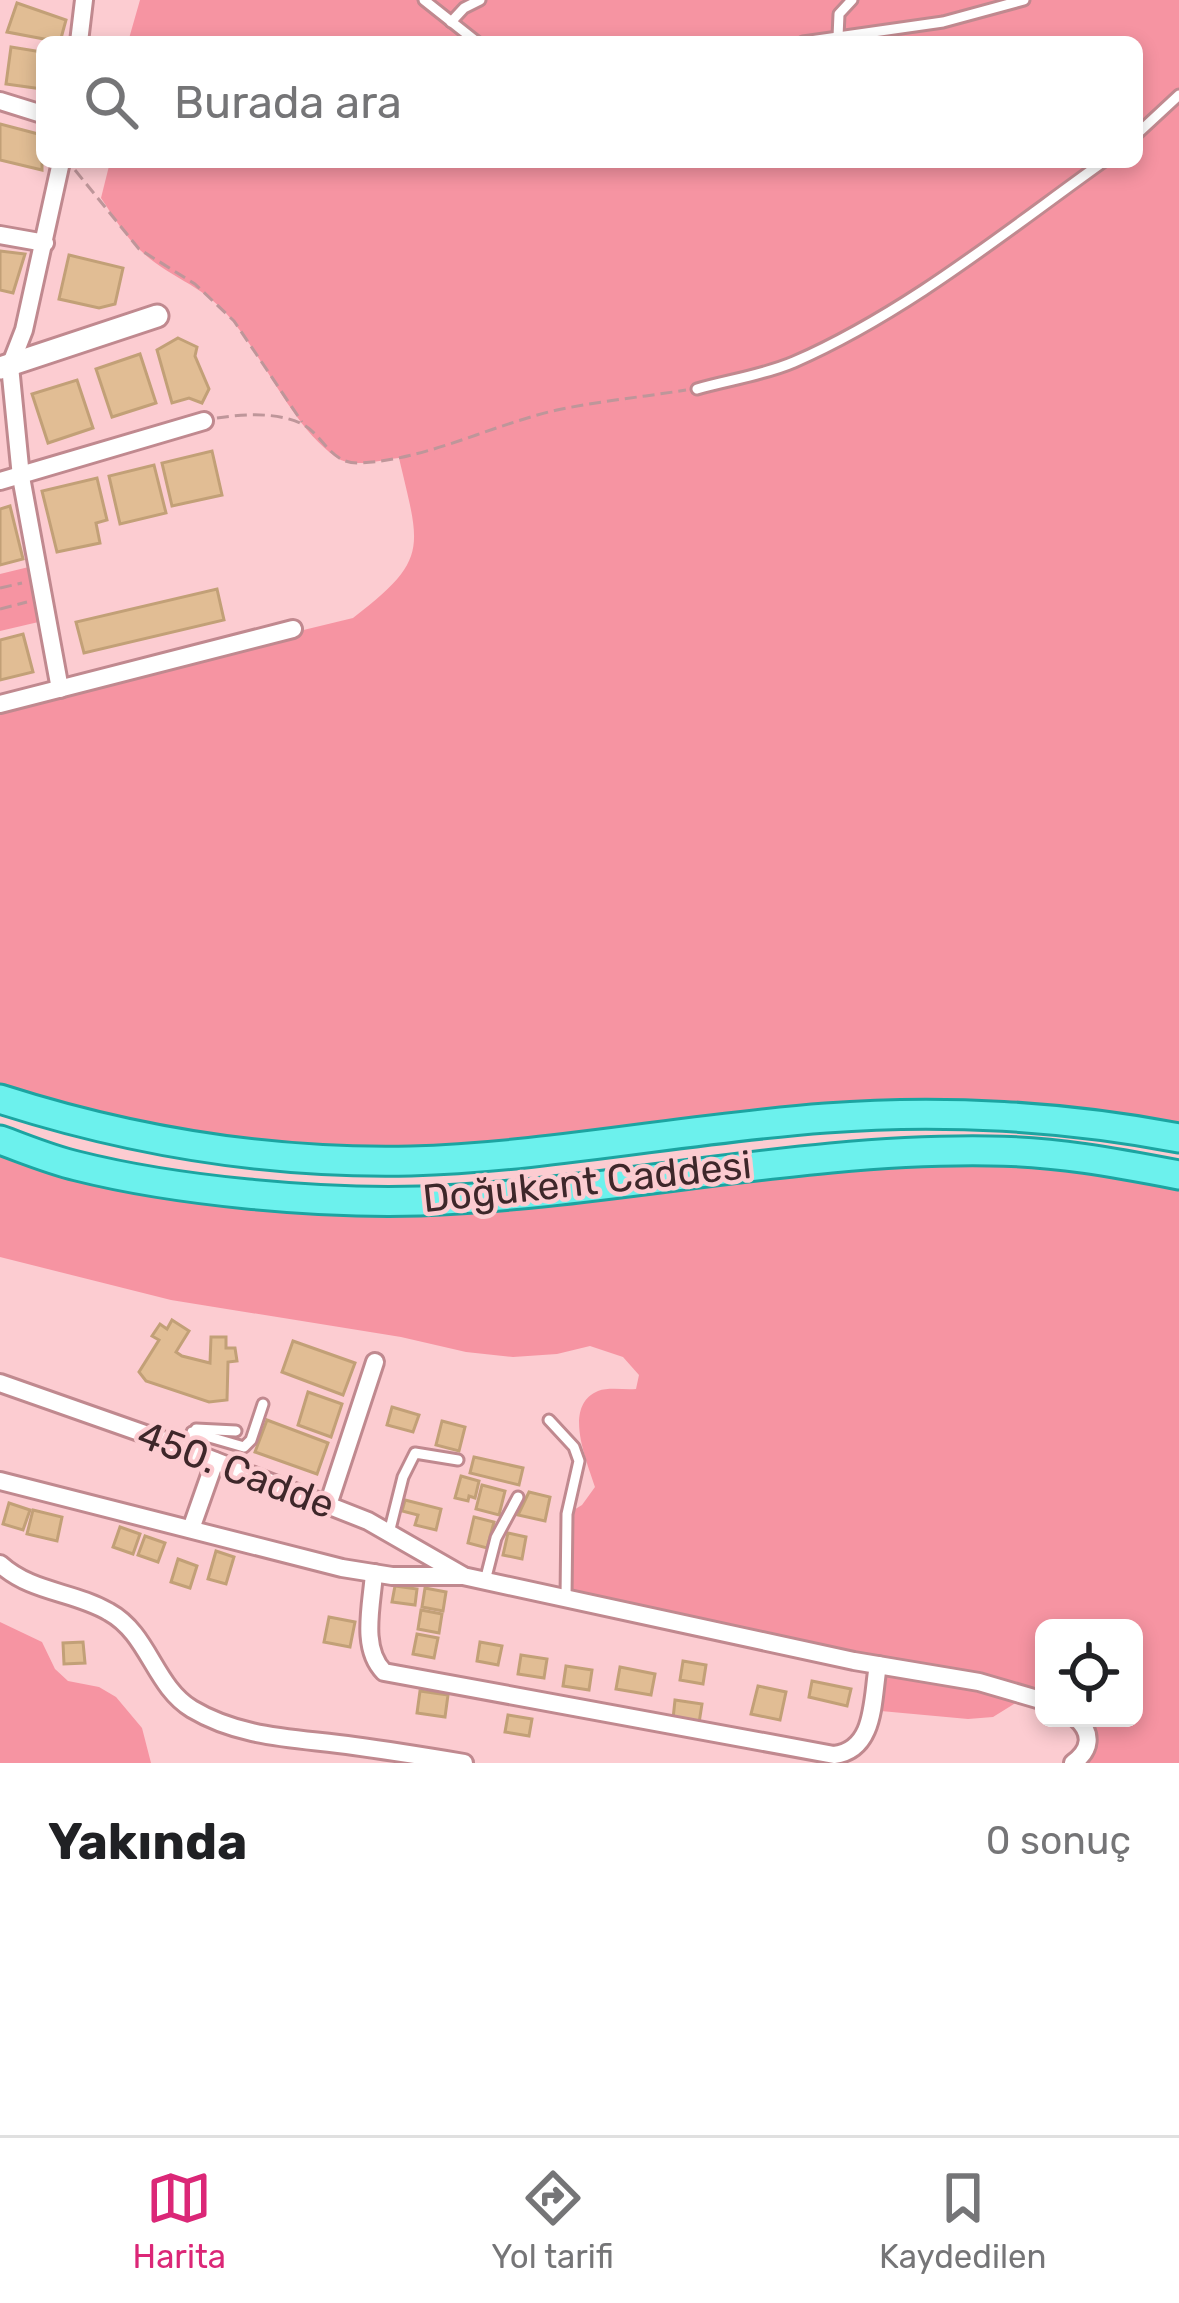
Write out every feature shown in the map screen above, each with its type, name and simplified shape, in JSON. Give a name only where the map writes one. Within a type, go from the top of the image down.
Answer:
[{"type":"main road","name":"Doğukent Caddesi","points":[[0,1100],[109,1131],[217,1150],[330,1160],[414,1161],[830,1118],[986,1117],[1114,1125],[1179,1138]]},
{"type":"main road","name":"Doğukent Caddesi","points":[[0,1140],[76,1166],[212,1190],[395,1200],[507,1195],[839,1156],[992,1150],[1109,1161],[1179,1175]]},
{"type":"street","points":[[78,2],[79,36]]},
{"type":"street","points":[[0,101],[36,111]]},
{"type":"street","points":[[60,689],[5,367],[24,330],[61,168]]},
{"type":"street","points":[[0,235],[45,243]]},
{"type":"street","points":[[5,367],[157,316]]},
{"type":"street","points":[[0,481],[204,421]]},
{"type":"street","points":[[0,704],[293,629]]},
{"type":"street","points":[[328,1505],[376,1362]]},
{"type":"street","name":"450. Cadde","points":[[0,1383],[188,1440],[215,1461],[328,1505],[463,1576]]},
{"type":"street","points":[[191,1529],[215,1461]]},
{"type":"street","points":[[0,1481],[374,1573],[463,1576],[878,1665],[980,1682],[1035,1698]]},
{"type":"street","points":[[0,1564],[32,1587],[108,1611],[137,1637],[167,1687],[190,1708],[222,1723],[266,1737],[464,1763]]},
{"type":"street","points":[[374,1573],[370,1646],[374,1662],[384,1672],[834,1755],[850,1753],[861,1744],[878,1665]]},
{"type":"street","points":[[1073,1763],[1089,1740],[1084,1727]]},
{"type":"lane","points":[[424,0],[469,36]]},
{"type":"lane","points":[[451,22],[480,0]]},
{"type":"lane","points":[[838,36],[839,14],[852,0]]},
{"type":"lane","points":[[845,36],[943,22],[1024,0]]},
{"type":"lane","points":[[1143,128],[1179,95]]},
{"type":"lane","points":[[697,389],[789,364],[841,338],[945,274],[1095,168]]},
{"type":"lane","points":[[188,1440],[244,1447],[263,1404]]},
{"type":"lane","points":[[549,1420],[574,1448],[578,1461],[566,1514],[566,1598]]},
{"type":"lane","points":[[188,1440],[199,1428],[236,1431]]},
{"type":"lane","points":[[388,1533],[403,1477],[415,1453],[458,1460]]},
{"type":"lane","points":[[485,1581],[496,1538],[518,1497]]},
{"type":"path","points":[[69,168],[93,189],[139,249],[195,284],[234,321],[303,424],[339,460],[355,464],[399,458],[556,410],[697,389]]},
{"type":"path","points":[[204,421],[242,414],[303,424]]},
{"type":"path","points":[[0,588],[40,579]]},
{"type":"path","points":[[0,609],[43,598]]},
{"type":"shaded area","points":[[140,0],[1179,0],[1179,1138],[986,1117],[330,1160],[0,1099],[0,704],[353,618],[396,581],[413,550],[412,513],[399,458],[350,463],[321,445],[224,311],[152,260],[124,232],[101,198],[108,168],[1143,168],[1143,36],[130,36]]},
{"type":"shaded area","points":[[37,565],[47,620],[0,631],[0,574]]},
{"type":"shaded area","points":[[0,1140],[77,1166],[330,1198],[992,1150],[1179,1175],[1179,1763],[1073,1763],[1085,1752],[1078,1727],[1143,1727],[1143,1619],[1035,1619],[1035,1698],[1027,1696],[993,1717],[968,1719],[870,1710],[878,1666],[566,1598],[567,1514],[582,1505],[595,1487],[580,1435],[581,1409],[598,1391],[636,1389],[639,1375],[623,1357],[590,1346],[513,1357],[466,1352],[171,1300],[0,1257]]},
{"type":"shaded area","points":[[0,1622],[42,1642],[55,1669],[68,1681],[99,1687],[116,1697],[142,1728],[151,1763],[0,1763]]},
{"type":"building","points":[[17,3],[66,20],[62,36],[7,32]]},
{"type":"building","points":[[11,47],[36,51],[36,88],[6,84]]},
{"type":"building","points":[[0,124],[36,133],[36,168],[42,170],[0,160]]},
{"type":"building","points":[[0,251],[25,254],[13,293],[0,290]]},
{"type":"building","points":[[69,255],[123,268],[115,304],[99,308],[59,299]]},
{"type":"building","points":[[178,338],[197,347],[195,356],[209,389],[202,403],[189,398],[172,403],[157,350]]},
{"type":"building","points":[[140,354],[156,403],[112,417],[96,369]]},
{"type":"building","points":[[77,380],[93,428],[48,443],[32,394]]},
{"type":"building","points":[[212,451],[222,495],[172,506],[162,463]]},
{"type":"building","points":[[154,465],[166,513],[120,524],[109,476]]},
{"type":"building","points":[[97,478],[107,520],[96,523],[100,543],[57,552],[42,491]]},
{"type":"building","points":[[10,506],[23,559],[0,565],[0,509]]},
{"type":"building","points":[[217,589],[224,620],[84,653],[76,622]]},
{"type":"building","points":[[23,634],[33,672],[0,680],[0,640]]},
{"type":"building","points":[[172,1320],[189,1331],[176,1352],[182,1356],[210,1363],[211,1337],[226,1337],[226,1348],[235,1348],[237,1361],[228,1362],[227,1400],[209,1402],[146,1381],[139,1372],[159,1340],[152,1336],[160,1324],[167,1329]]},
{"type":"building","points":[[293,1341],[355,1363],[343,1395],[282,1372]]},
{"type":"building","points":[[308,1392],[342,1404],[331,1437],[298,1425]]},
{"type":"building","points":[[392,1407],[419,1415],[413,1432],[387,1425]]},
{"type":"building","points":[[267,1420],[328,1443],[317,1474],[255,1452]]},
{"type":"building","points":[[442,1421],[465,1427],[459,1451],[436,1445]]},
{"type":"building","points":[[474,1457],[523,1468],[519,1485],[470,1473]]},
{"type":"building","points":[[461,1476],[479,1481],[475,1498],[455,1498]]},
{"type":"building","points":[[482,1485],[505,1491],[499,1515],[476,1509]]},
{"type":"building","points":[[529,1492],[550,1497],[545,1521],[518,1515]]},
{"type":"building","points":[[405,1500],[441,1509],[436,1530],[415,1525],[418,1515],[402,1511]]},
{"type":"building","points":[[9,1503],[30,1510],[23,1530],[3,1524]]},
{"type":"building","points":[[33,1510],[62,1517],[57,1541],[27,1534]]},
{"type":"building","points":[[474,1517],[494,1522],[487,1548],[468,1543]]},
{"type":"building","points":[[120,1527],[140,1534],[133,1554],[113,1547]]},
{"type":"building","points":[[508,1533],[526,1537],[522,1559],[503,1555]]},
{"type":"building","points":[[145,1536],[165,1543],[158,1562],[138,1555]]},
{"type":"building","points":[[216,1551],[234,1557],[226,1584],[208,1579]]},
{"type":"building","points":[[178,1559],[197,1566],[190,1588],[171,1582]]},
{"type":"building","points":[[395,1586],[417,1589],[415,1605],[392,1602]]},
{"type":"building","points":[[425,1588],[446,1592],[443,1611],[422,1607]]},
{"type":"building","points":[[421,1610],[442,1614],[439,1633],[418,1629]]},
{"type":"building","points":[[329,1617],[355,1622],[350,1647],[324,1642]]},
{"type":"building","points":[[417,1634],[438,1638],[434,1658],[413,1654]]},
{"type":"building","points":[[83,1642],[85,1663],[64,1664],[63,1643]]},
{"type":"building","points":[[480,1642],[502,1646],[498,1665],[477,1661]]},
{"type":"building","points":[[521,1655],[547,1659],[544,1678],[518,1674]]},
{"type":"building","points":[[683,1661],[706,1665],[703,1684],[680,1680]]},
{"type":"building","points":[[566,1666],[592,1670],[589,1690],[563,1686]]},
{"type":"building","points":[[620,1667],[655,1674],[651,1695],[616,1689]]},
{"type":"building","points":[[812,1681],[851,1689],[847,1706],[809,1697]]},
{"type":"building","points":[[758,1686],[786,1692],[780,1720],[751,1714]]},
{"type":"building","points":[[420,1691],[448,1695],[445,1717],[417,1713]]},
{"type":"building","points":[[675,1700],[702,1704],[699,1723],[673,1719]]},
{"type":"building","points":[[508,1715],[532,1719],[529,1736],[505,1732]]}]
